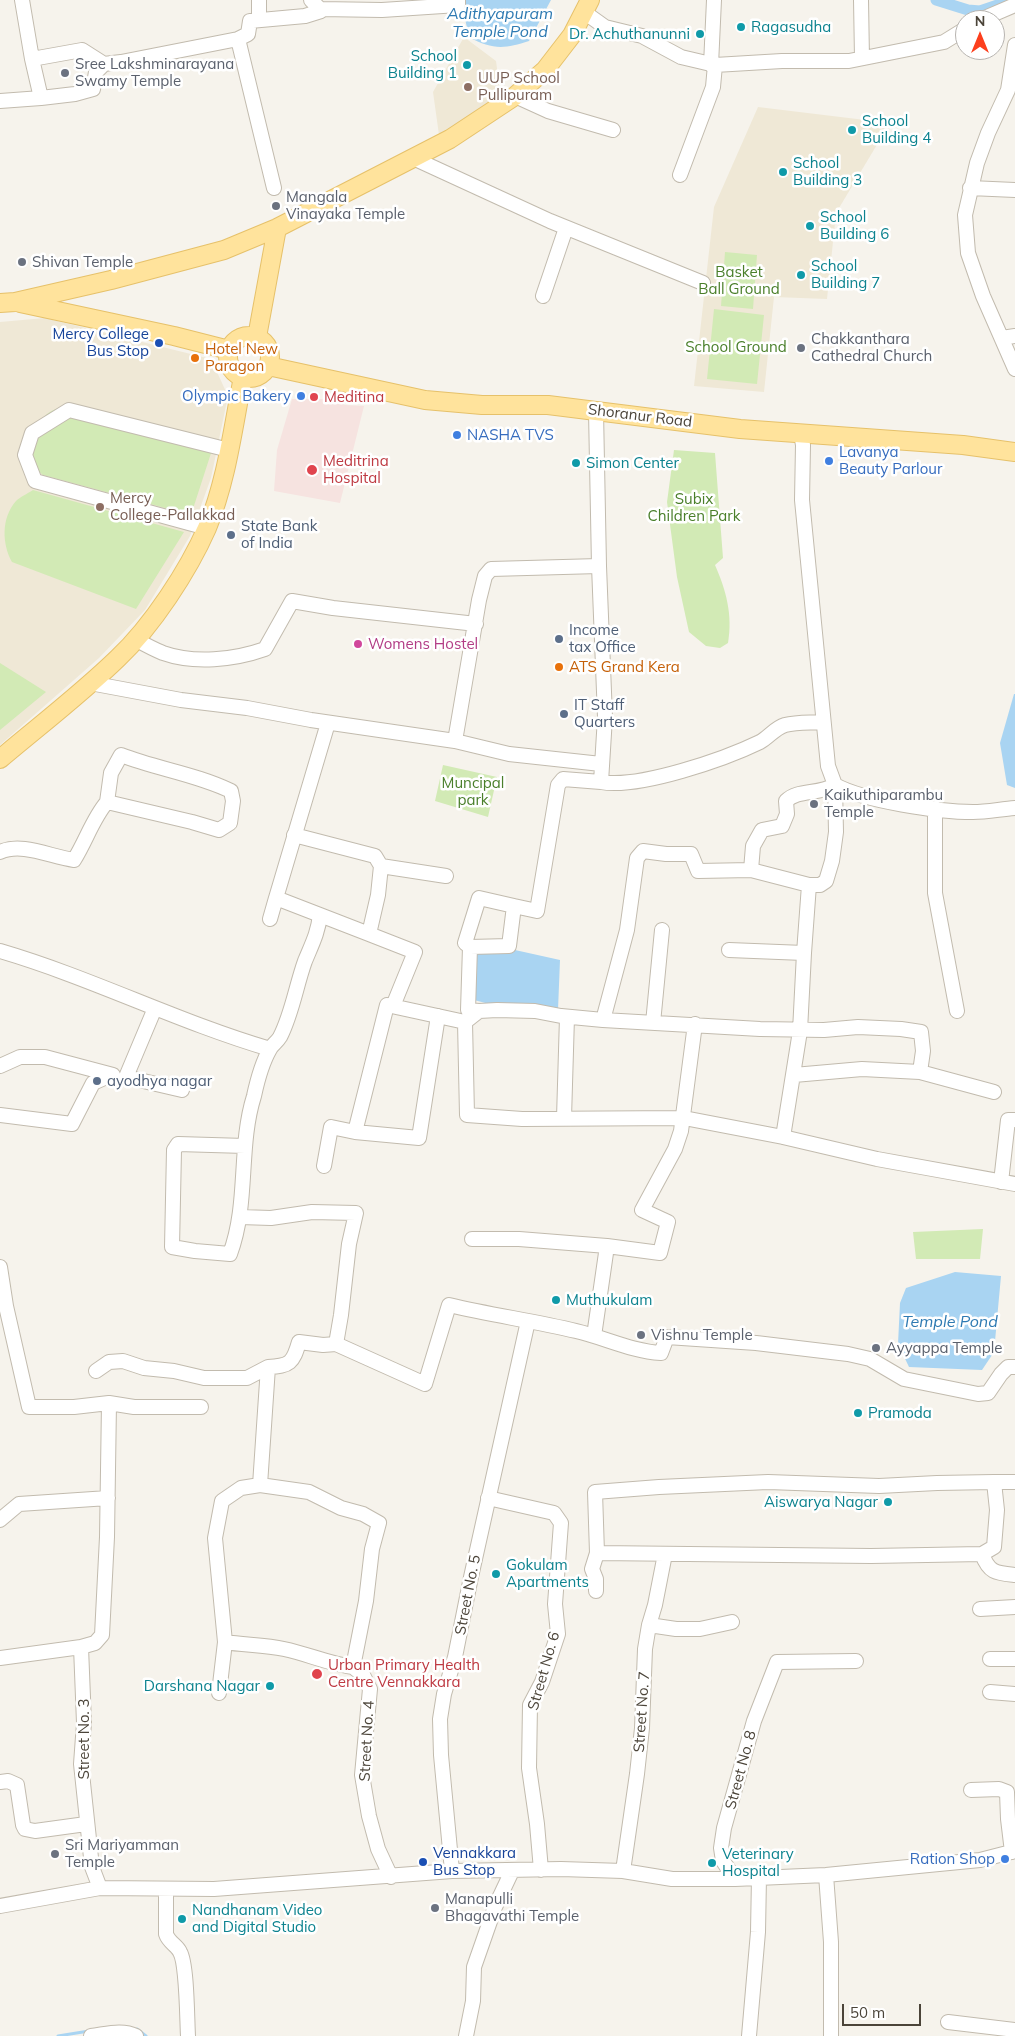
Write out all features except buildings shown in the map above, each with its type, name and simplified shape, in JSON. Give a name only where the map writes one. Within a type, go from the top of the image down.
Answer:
[{"type":"main road","points":[[8,302],[111,280],[224,250],[277,228],[414,158],[450,139],[514,96],[545,70],[572,35],[587,6]]},
{"type":"main road","points":[[257,337],[277,228]]},
{"type":"main road","points":[[8,302],[174,336],[229,350]]},
{"type":"main road","points":[[243,336],[257,337],[267,346],[270,352],[268,366],[260,375],[243,377],[237,374],[229,364],[229,350],[232,344],[243,336]]},
{"type":"main road","name":"Shoranur Road","points":[[268,366],[425,400],[482,405],[548,405],[740,429],[963,445],[1015,452]]},
{"type":"main road","points":[[0,760],[118,658],[149,624],[182,574],[207,528],[222,483],[243,377]]},
{"type":"street","points":[[22,0],[41,98]]},
{"type":"street","points":[[259,0],[259,20]]},
{"type":"street","points":[[315,4],[382,10],[458,5],[458,0]]},
{"type":"street","points":[[680,175],[713,87],[714,0]]},
{"type":"street","points":[[861,0],[862,58]]},
{"type":"street","points":[[0,101],[75,94],[93,89],[96,72],[104,64],[238,39],[248,34],[250,21],[306,16],[320,11],[315,4]]},
{"type":"street","points":[[1003,10],[1015,5]]},
{"type":"street","points":[[587,6],[605,27],[642,36],[681,58],[713,65],[782,61],[849,61],[944,42],[955,35]]},
{"type":"street","points":[[238,39],[274,188]]},
{"type":"street","points":[[1015,45],[1012,86],[988,133],[970,188],[965,215],[968,253],[1008,337],[1015,369]]},
{"type":"street","points":[[32,59],[82,50],[104,64]]},
{"type":"street","points":[[514,96],[548,111],[613,130]]},
{"type":"street","points":[[414,158],[566,228],[703,283]]},
{"type":"street","points":[[970,188],[1015,190]]},
{"type":"street","points":[[543,296],[566,228]]},
{"type":"street","points":[[207,528],[35,481],[25,455],[32,432],[69,410],[229,450]]},
{"type":"street","points":[[596,411],[604,717],[601,782]]},
{"type":"street","points":[[603,1020],[627,930],[637,858],[643,851],[666,854],[690,854],[698,871],[751,870],[809,885],[820,885],[826,881],[832,861],[836,832],[835,785],[828,766],[823,722],[802,500],[803,445],[801,434]]},
{"type":"street","points":[[455,741],[484,576],[491,569],[599,566]]},
{"type":"street","points":[[135,639],[162,653],[186,659],[249,655],[265,649],[292,601],[333,608],[476,624]]},
{"type":"street","points":[[90,682],[181,700],[247,708],[328,723],[455,741],[509,754],[601,764]]},
{"type":"street","points":[[823,722],[785,725],[775,730],[762,741],[742,750],[676,772],[614,784],[563,779],[558,785],[537,911],[479,898],[466,943],[470,947],[468,1010],[479,1012],[497,1010],[535,1012],[603,1020],[800,1031],[858,1027],[901,1029],[921,1032],[923,1051],[920,1072]]},
{"type":"street","points":[[270,919],[328,723]]},
{"type":"street","points":[[0,852],[9,848],[74,860],[100,810],[107,802],[111,773],[121,755],[147,765],[210,781],[231,791],[233,801],[230,823],[220,830],[164,814],[107,802]]},
{"type":"street","points":[[751,870],[753,846],[762,830],[782,826],[787,814],[786,801],[793,794],[818,792],[835,785],[849,792],[935,808],[973,812],[1015,808]]},
{"type":"street","points":[[935,808],[935,893],[957,1011]]},
{"type":"street","points":[[294,836],[375,856],[381,866],[378,895],[369,934]]},
{"type":"street","points":[[381,866],[446,876]]},
{"type":"street","points":[[783,1137],[800,1031],[809,885]]},
{"type":"street","points":[[276,898],[415,952],[393,1006]]},
{"type":"street","points":[[470,947],[509,946],[514,906]]},
{"type":"street","points":[[245,1146],[178,1144],[174,1150],[172,1247],[230,1254],[240,1217],[245,1146],[253,1096],[270,1049],[280,1038],[305,962],[318,932],[320,915]]},
{"type":"street","points":[[653,1022],[662,930]]},
{"type":"street","points":[[729,950],[804,953]]},
{"type":"street","points":[[0,951],[41,963],[156,1008],[270,1049]]},
{"type":"street","points":[[355,1132],[387,1005],[466,1022],[479,1012]]},
{"type":"street","points":[[126,1077],[156,1008]]},
{"type":"street","points":[[324,1166],[331,1127],[355,1132],[419,1138],[438,1016]]},
{"type":"street","points":[[564,1118],[567,1017]]},
{"type":"street","points":[[466,1022],[467,1115],[506,1118],[684,1118],[783,1137],[876,1159],[1015,1184]]},
{"type":"street","points":[[472,1239],[519,1239],[607,1246],[660,1253],[668,1222],[642,1210],[675,1149],[684,1118],[695,1024]]},
{"type":"street","points":[[0,1066],[20,1057],[44,1057],[111,1075],[182,1090]]},
{"type":"street","points":[[794,1075],[862,1069],[920,1072],[994,1092]]},
{"type":"street","points":[[0,1114],[72,1124],[93,1083],[111,1075]]},
{"type":"street","points":[[1001,1182],[1008,1120],[1015,1120]]},
{"type":"street","points":[[240,1217],[271,1218],[312,1212],[356,1213],[336,1344]]},
{"type":"street","points":[[594,1336],[607,1246]]},
{"type":"street","points":[[0,1267],[2,1289],[29,1407],[74,1407],[109,1403],[134,1406],[201,1407]]},
{"type":"street","points":[[96,1372],[109,1362],[123,1361],[144,1368],[174,1371],[204,1378],[247,1378],[268,1367],[284,1366],[294,1359],[299,1342],[323,1345],[336,1344],[425,1384],[431,1370],[442,1324],[449,1305],[594,1336],[637,1351],[661,1353],[667,1337],[756,1343],[848,1354],[870,1359],[904,1379],[978,1394],[988,1393],[1008,1367],[1015,1367]]},
{"type":"street","name":"Street No. 5","points":[[452,1871],[441,1756],[440,1719],[528,1321]]},
{"type":"street","points":[[260,1485],[268,1367]]},
{"type":"street","points":[[0,1658],[81,1648],[95,1643],[102,1635],[108,1498],[109,1403]]},
{"type":"street","points":[[596,1591],[596,1579],[592,1569],[597,1554],[595,1492],[768,1482],[879,1486],[1015,1482]]},
{"type":"street","points":[[597,1554],[928,1556],[982,1554],[994,1547],[996,1510],[994,1482]]},
{"type":"street","points":[[220,1693],[225,1642],[215,1538],[222,1501],[241,1488],[260,1485],[309,1492],[341,1508],[363,1514],[379,1524],[372,1549],[366,1601],[353,1667],[335,1664],[281,1648],[225,1642]]},
{"type":"street","points":[[0,1520],[18,1504],[108,1498]]},
{"type":"street","name":"Street No. 6","points":[[488,1498],[554,1513],[561,1523],[555,1604],[558,1634],[542,1682],[530,1706],[530,1768],[537,1824],[540,1870]]},
{"type":"street","name":"Street No. 7","points":[[622,1871],[642,1728],[645,1648],[664,1554]]},
{"type":"street","points":[[982,1554],[985,1564],[994,1572],[1015,1575]]},
{"type":"street","points":[[980,1609],[1015,1607]]},
{"type":"street","points":[[649,1625],[676,1629],[700,1629],[732,1622]]},
{"type":"street","name":"Street No. 3","points":[[81,1648],[84,1723],[81,1764],[92,1867],[100,1888]]},
{"type":"street","points":[[990,1659],[1015,1659]]},
{"type":"street","name":"Street No. 8","points":[[735,1879],[724,1861],[721,1848],[724,1828],[754,1721],[777,1662],[856,1662]]},
{"type":"street","name":"Street No. 4","points":[[353,1667],[363,1675],[370,1689],[362,1775],[369,1816],[378,1849],[391,1877]]},
{"type":"street","points":[[990,1692],[1015,1694]]},
{"type":"street","points":[[0,1782],[8,1781],[17,1785],[23,1825],[26,1829],[35,1830],[86,1824]]},
{"type":"street","points":[[0,1906],[100,1888],[214,1889],[452,1871],[622,1871],[672,1879],[759,1878],[980,1860],[1013,1851],[1008,1820],[1007,1792],[999,1790],[971,1790]]},
{"type":"street","points":[[466,2036],[473,2001],[474,1968],[495,1907],[512,1871]]},
{"type":"street","points":[[826,1874],[831,1942],[831,2036]]},
{"type":"street","points":[[749,2036],[758,1932],[759,1878]]},
{"type":"street","points":[[166,1890],[166,1934],[168,1941],[180,1951],[183,1963],[188,2036]]},
{"type":"street","points":[[948,2022],[1015,2030]]},
{"type":"street","points":[[91,2036],[116,2032],[136,2036]]},
{"type":"shaded area","name":"UUP School Pullipuram","points":[[464,37],[496,61],[501,98],[439,135],[433,92]]},
{"type":"shaded area","points":[[758,107],[890,123],[836,213],[827,299],[774,297],[764,392],[694,386],[714,207]]},
{"type":"shaded area","name":"Mercy College-Pallakkad","points":[[45,318],[211,359],[228,396],[211,478],[190,536],[145,610],[99,658],[0,745],[0,322]]},
{"type":"shaded area","name":"Meditrina Hospital","points":[[292,399],[330,399],[345,405],[364,406],[340,503],[274,491],[277,450]]},
{"type":"green space","name":"Basket Ball Ground","points":[[725,252],[757,255],[753,309],[721,306]]},
{"type":"green space","name":"School Ground","points":[[714,309],[764,315],[757,384],[707,379]]},
{"type":"green space","points":[[66,406],[213,447],[191,515],[43,475],[33,467],[34,437],[41,420],[55,409]]},
{"type":"green space","name":"Subix Children Park","points":[[674,450],[715,453],[723,558],[715,565],[725,593],[730,623],[728,643],[720,648],[706,646],[689,632],[677,577],[667,502]]},
{"type":"green space","points":[[33,490],[184,532],[136,609],[12,562],[5,539],[8,515],[16,501]]},
{"type":"green space","points":[[0,663],[46,692],[0,730]]},
{"type":"green space","name":"Muncipal park","points":[[443,765],[497,777],[488,817],[435,801]]},
{"type":"green space","points":[[983,1229],[980,1259],[916,1259],[913,1232]]},
{"type":"water","name":"Adithyapuram Temple Pond","points":[[465,0],[551,0],[529,41],[513,46],[499,47],[485,44],[469,37],[464,14]]},
{"type":"water","points":[[1014,694],[1015,788],[1007,785],[1000,743]]},
{"type":"water","points":[[515,950],[560,960],[558,1010],[493,1005],[474,1000],[476,952]]},
{"type":"water","name":"Temple Pond","points":[[955,1272],[1001,1276],[994,1352],[982,1370],[909,1367],[898,1344],[900,1303],[906,1288]]},
{"type":"waterway","points":[[936,0],[968,10],[980,11],[1009,1]]},
{"type":"waterway","points":[[137,2029],[146,2036]]},
{"type":"waterway","points":[[58,2036],[89,2031]]},
{"type":"place","name":"Ragasudha","points":[[741,27]]},
{"type":"place","name":"Dr. Achuthanunni","points":[[700,34]]},
{"type":"place","name":"School Building 1","points":[[467,65]]},
{"type":"place","name":"Sree Lakshminarayana Swamy Temple","points":[[65,73]]},
{"type":"place","name":"UUP School Pullipuram","points":[[468,87]]},
{"type":"place","name":"School Building 4","points":[[852,130]]},
{"type":"place","name":"School Building 3","points":[[783,172]]},
{"type":"place","name":"Mangala Vinayaka Temple","points":[[276,206]]},
{"type":"place","name":"School Building 6","points":[[810,226]]},
{"type":"place","name":"Shivan Temple","points":[[22,262]]},
{"type":"place","name":"School Building 7","points":[[801,275]]},
{"type":"place","name":"Mercy College Bus Stop","points":[[159,343]]},
{"type":"place","name":"Chakkanthara Cathedral Church","points":[[801,348]]},
{"type":"place","name":"Hotel New Paragon","points":[[195,358]]},
{"type":"place","name":"Olympic Bakery","points":[[301,396]]},
{"type":"place","name":"Meditina","points":[[314,397]]},
{"type":"place","name":"NASHA TVS","points":[[457,435]]},
{"type":"place","name":"Lavanya Beauty Parlour","points":[[829,461]]},
{"type":"place","name":"Simon Center","points":[[576,463]]},
{"type":"place","name":"Meditrina Hospital","points":[[312,470]]},
{"type":"place","name":"Mercy College-Pallakkad","points":[[100,507]]},
{"type":"place","name":"State Bank of India","points":[[231,535]]},
{"type":"place","name":"Income tax Office","points":[[559,639]]},
{"type":"place","name":"Womens Hostel","points":[[358,644]]},
{"type":"place","name":"ATS Grand Kera","points":[[559,667]]},
{"type":"place","name":"IT Staff Quarters","points":[[564,714]]},
{"type":"place","name":"Kaikuthiparambu Temple","points":[[814,804]]},
{"type":"place","name":"ayodhya nagar","points":[[97,1081]]},
{"type":"place","name":"Muthukulam","points":[[556,1300]]},
{"type":"place","name":"Vishnu Temple","points":[[641,1335]]},
{"type":"place","name":"Ayyappa Temple","points":[[876,1348]]},
{"type":"place","name":"Pramoda","points":[[858,1413]]},
{"type":"place","name":"Aiswarya Nagar","points":[[888,1502]]},
{"type":"place","name":"Gokulam Apartments","points":[[496,1574]]},
{"type":"place","name":"Urban Primary Health Centre Vennakkara","points":[[317,1674]]},
{"type":"place","name":"Darshana Nagar","points":[[270,1686]]},
{"type":"place","name":"Sri Mariyamman Temple","points":[[55,1854]]},
{"type":"place","name":"Ration Shop","points":[[1005,1859]]},
{"type":"place","name":"Vennakkara Bus Stop","points":[[423,1862]]},
{"type":"place","name":"Veterinary Hospital","points":[[712,1863]]},
{"type":"place","name":"Manapulli Bhagavathi Temple","points":[[435,1908]]},
{"type":"place","name":"Nandhanam Video and Digital Studio","points":[[182,1919]]}]
